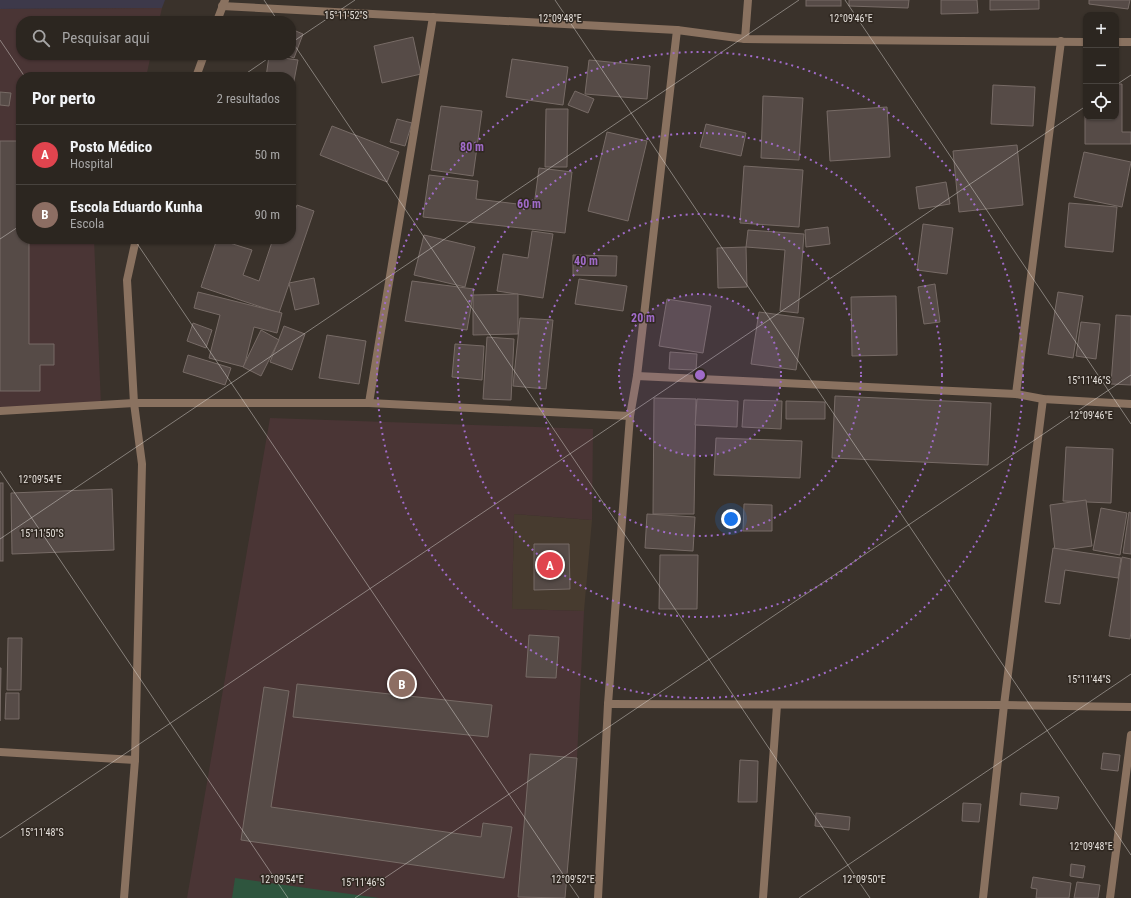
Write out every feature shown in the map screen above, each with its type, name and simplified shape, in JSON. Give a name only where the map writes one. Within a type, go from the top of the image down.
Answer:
[{"type":"street","points":[[745,39],[748,0]]},
{"type":"street","points":[[219,16],[224,3],[433,17],[677,30],[745,39],[1083,42]]},
{"type":"street","points":[[370,403],[433,17]]},
{"type":"street","points":[[598,898],[608,704],[630,416],[637,376],[677,30]]},
{"type":"street","points":[[1016,394],[1061,41]]},
{"type":"street","points":[[1119,42],[1131,42]]},
{"type":"street","points":[[198,72],[202,60]]},
{"type":"street","points":[[124,898],[135,760],[142,464],[134,403],[128,280],[135,244]]},
{"type":"street","points":[[637,376],[1016,394],[1043,399],[1131,404]]},
{"type":"street","points":[[983,898],[1004,704],[1043,399]]},
{"type":"street","points":[[0,411],[134,403],[370,403],[630,416]]},
{"type":"street","points":[[608,704],[1004,704],[1131,707]]},
{"type":"street","points":[[763,898],[777,705]]},
{"type":"street","points":[[1110,898],[1131,735]]},
{"type":"street","points":[[0,752],[135,760]]},
{"type":"shaded area","points":[[0,0],[165,0],[162,8],[0,9]]},
{"type":"shaded area","points":[[162,8],[160,16],[16,16],[16,60],[150,60],[147,72],[16,72],[16,244],[94,244],[101,405],[0,411],[0,9]]},
{"type":"shaded area","points":[[270,418],[593,429],[592,520],[514,514],[512,609],[584,611],[577,758],[565,898],[187,898]]},
{"type":"shaded area","points":[[514,514],[592,520],[584,611],[512,609]]},
{"type":"green space","points":[[235,878],[379,898],[232,898]]},
{"type":"building","points":[[806,0],[841,0],[841,6],[806,6]]},
{"type":"building","points":[[849,0],[909,0],[908,8],[849,6]]},
{"type":"building","points":[[941,0],[977,0],[978,13],[941,14]]},
{"type":"building","points":[[990,0],[1039,0],[1039,9],[990,10]]},
{"type":"building","points":[[1089,0],[1130,0],[1128,9],[1089,4]]},
{"type":"building","points":[[296,31],[303,34],[296,53]]},
{"type":"building","points":[[413,37],[421,74],[382,83],[374,46]]},
{"type":"building","points":[[512,59],[568,67],[563,105],[506,97]]},
{"type":"building","points":[[268,60],[298,60],[296,72],[267,72]]},
{"type":"building","points":[[589,60],[650,66],[647,99],[585,94]]},
{"type":"building","points":[[1119,84],[1122,84],[1122,132],[1131,132],[1131,144],[1085,144],[1085,120],[1119,120]]},
{"type":"building","points":[[993,85],[1035,87],[1033,126],[991,124]]},
{"type":"building","points":[[575,91],[594,99],[588,113],[568,105]]},
{"type":"building","points":[[0,92],[11,93],[9,106],[0,105]]},
{"type":"building","points":[[763,96],[803,98],[799,160],[761,158]]},
{"type":"building","points":[[441,106],[482,111],[473,176],[431,170]]},
{"type":"building","points":[[887,107],[890,157],[830,161],[827,111]]},
{"type":"building","points":[[546,109],[568,109],[567,167],[545,167]]},
{"type":"building","points":[[397,119],[412,123],[405,146],[390,142]]},
{"type":"building","points":[[706,124],[746,133],[741,156],[700,147]]},
{"type":"building","points":[[332,126],[399,152],[387,182],[320,155]]},
{"type":"building","points":[[607,132],[647,141],[628,221],[588,211]]},
{"type":"building","points":[[0,141],[16,141],[16,244],[29,244],[29,344],[54,344],[54,365],[40,365],[40,391],[0,391]]},
{"type":"building","points":[[1017,145],[1023,205],[959,212],[953,151]]},
{"type":"building","points":[[1084,152],[1131,162],[1122,207],[1074,197]]},
{"type":"building","points":[[744,166],[803,170],[799,227],[740,223]]},
{"type":"building","points":[[539,168],[572,172],[565,233],[423,217],[429,175],[478,181],[476,199],[534,206]]},
{"type":"building","points":[[946,182],[950,204],[919,209],[916,187]]},
{"type":"building","points":[[1069,203],[1117,207],[1113,252],[1065,247]]},
{"type":"building","points":[[297,205],[314,211],[279,313],[201,287],[215,244],[233,244],[252,250],[243,275],[259,281],[271,244],[296,244]]},
{"type":"building","points":[[923,224],[953,228],[947,274],[917,270]]},
{"type":"building","points":[[828,227],[830,244],[806,247],[805,230]]},
{"type":"building","points":[[748,230],[804,234],[798,313],[780,311],[785,250],[746,247]]},
{"type":"building","points":[[532,231],[553,234],[543,298],[497,291],[503,254],[528,258]]},
{"type":"building","points":[[424,235],[475,247],[465,287],[414,275]]},
{"type":"building","points":[[746,247],[747,287],[718,288],[717,248]]},
{"type":"building","points":[[573,255],[617,256],[616,276],[573,275]]},
{"type":"building","points":[[314,278],[319,304],[295,310],[289,283]]},
{"type":"building","points":[[579,279],[627,286],[623,311],[575,304]]},
{"type":"building","points":[[412,281],[474,289],[467,330],[405,321]]},
{"type":"building","points":[[935,284],[940,322],[924,324],[918,287]]},
{"type":"building","points":[[198,292],[282,313],[277,333],[254,327],[244,367],[209,358],[220,315],[194,308]]},
{"type":"building","points":[[1058,292],[1083,296],[1073,358],[1048,354]]},
{"type":"building","points":[[518,294],[518,334],[473,335],[473,295]]},
{"type":"building","points":[[896,296],[897,355],[852,356],[851,297]]},
{"type":"building","points":[[667,299],[711,306],[703,353],[659,346]]},
{"type":"building","points":[[759,312],[804,318],[796,370],[751,364]]},
{"type":"building","points":[[1116,315],[1131,316],[1131,385],[1111,384]]},
{"type":"building","points":[[520,318],[553,320],[546,389],[513,386]]},
{"type":"building","points":[[1081,322],[1100,324],[1096,359],[1076,356]]},
{"type":"building","points":[[193,323],[212,330],[206,348],[187,341]]},
{"type":"building","points":[[284,326],[305,334],[292,370],[270,362]]},
{"type":"building","points":[[261,330],[279,340],[261,376],[243,367]]},
{"type":"building","points":[[327,335],[366,341],[359,384],[319,378]]},
{"type":"building","points":[[487,337],[514,339],[511,400],[483,399]]},
{"type":"building","points":[[455,344],[484,346],[482,380],[452,377]]},
{"type":"building","points":[[670,352],[697,354],[696,370],[669,369]]},
{"type":"building","points":[[188,355],[231,368],[225,385],[183,372]]},
{"type":"building","points":[[835,396],[991,403],[988,465],[832,458]]},
{"type":"building","points":[[654,398],[696,399],[694,514],[653,514]]},
{"type":"building","points":[[697,399],[738,401],[737,427],[695,425]]},
{"type":"building","points":[[744,400],[782,401],[781,429],[742,427]]},
{"type":"building","points":[[786,401],[825,402],[825,419],[786,419]]},
{"type":"building","points":[[716,438],[802,441],[800,478],[714,475]]},
{"type":"building","points":[[1066,447],[1113,449],[1111,503],[1063,501]]},
{"type":"building","points":[[0,483],[3,483],[3,561],[0,561]]},
{"type":"building","points":[[112,489],[114,550],[12,554],[11,493]]},
{"type":"building","points":[[1086,500],[1092,546],[1055,551],[1050,505]]},
{"type":"building","points":[[744,504],[772,505],[772,531],[743,531]]},
{"type":"building","points":[[1101,508],[1127,513],[1120,555],[1093,550]]},
{"type":"building","points":[[1129,512],[1131,513],[1131,554],[1123,553]]},
{"type":"building","points":[[647,514],[695,517],[693,551],[645,548]]},
{"type":"building","points":[[534,544],[569,544],[570,589],[534,590]]},
{"type":"building","points":[[1053,548],[1121,558],[1118,578],[1065,570],[1060,604],[1045,602]]},
{"type":"building","points":[[660,555],[698,555],[697,609],[659,609]]},
{"type":"building","points":[[1122,557],[1131,559],[1130,639],[1109,636]]},
{"type":"building","points":[[529,635],[559,637],[556,678],[526,677]]},
{"type":"building","points":[[8,638],[22,638],[21,690],[7,690]]},
{"type":"building","points":[[0,668],[1,668],[0,721]]},
{"type":"building","points":[[297,684],[492,705],[488,737],[293,717]]},
{"type":"building","points":[[264,687],[289,691],[271,807],[481,837],[483,823],[512,827],[504,878],[241,840]]},
{"type":"building","points":[[6,693],[19,693],[19,719],[5,719]]},
{"type":"building","points":[[1103,753],[1120,755],[1118,771],[1101,769]]},
{"type":"building","points":[[530,754],[577,758],[565,898],[518,897]]},
{"type":"building","points":[[740,760],[758,761],[757,802],[738,802]]},
{"type":"building","points":[[1021,793],[1059,797],[1057,809],[1020,805]]},
{"type":"building","points":[[963,803],[981,804],[979,822],[962,821]]},
{"type":"building","points":[[816,813],[850,817],[849,830],[815,826]]},
{"type":"building","points":[[1071,864],[1085,866],[1083,878],[1070,876]]},
{"type":"building","points":[[1033,877],[1071,883],[1069,898],[1036,898],[1037,889],[1031,888]]},
{"type":"building","points":[[1077,882],[1100,885],[1098,898],[1074,898]]},
{"type":"place","name":"Posto Médico","points":[[550,565]]},
{"type":"place","name":"Escola Eduardo Kunha","points":[[402,684]]}]
